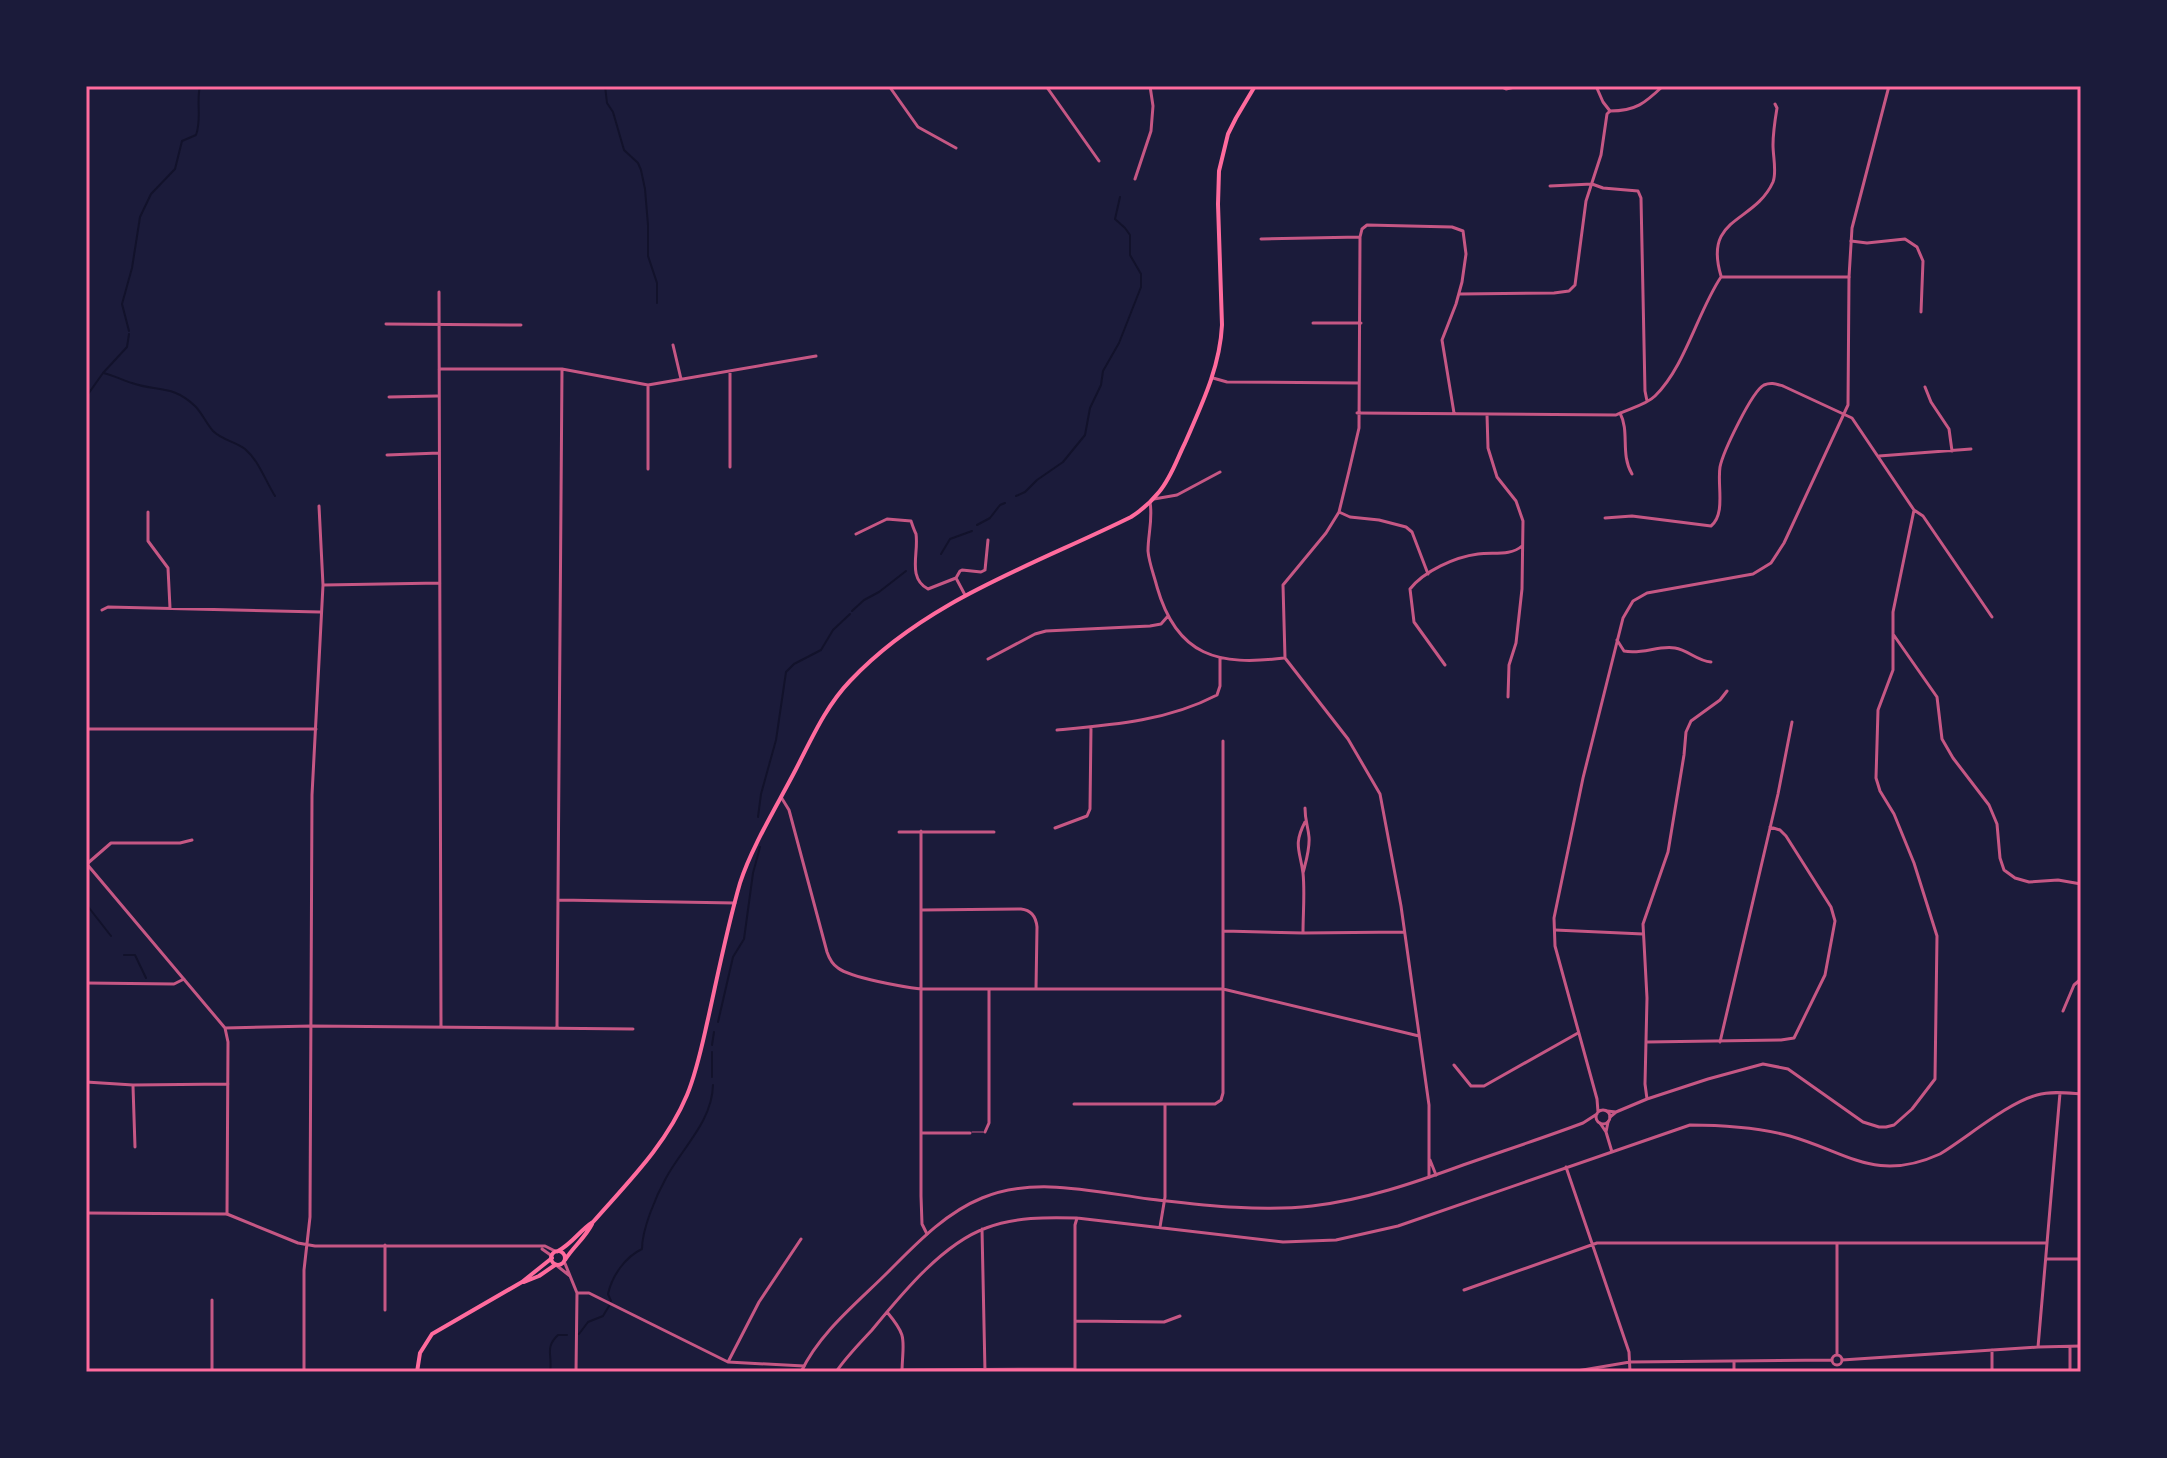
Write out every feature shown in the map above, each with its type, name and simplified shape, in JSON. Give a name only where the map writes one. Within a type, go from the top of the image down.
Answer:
[{"type":"main road","points":[[522,1282],[564,1261],[580,1243],[593,1222],[660,1144],[688,1093],[744,873],[826,711],[850,680],[911,629],[965,595],[1131,517],[1152,501],[1167,482],[1213,378],[1222,325],[1217,196],[1219,171],[1228,134],[1255,86]]},
{"type":"main road","points":[[417,1372],[420,1353],[432,1334],[522,1282],[593,1222]]},
{"type":"main road","points":[[555,1254],[564,1254],[564,1261]]},
{"type":"main road","points":[[555,1254],[556,1264]]},
{"type":"street","points":[[889,86],[918,127],[956,148]]},
{"type":"street","points":[[1046,86],[1099,161]]},
{"type":"street","points":[[1135,179],[1151,131],[1153,111],[1150,86]]},
{"type":"street","points":[[1255,86],[1265,86]]},
{"type":"street","points":[[1393,86],[1483,86]]},
{"type":"street","points":[[1500,86],[1506,89],[1519,86]]},
{"type":"street","points":[[1596,86],[1610,111]]},
{"type":"street","points":[[1610,111],[1638,107],[1663,86]]},
{"type":"street","points":[[1612,1152],[1606,1132],[1599,1122],[1597,1099],[1555,946],[1554,930],[1574,820],[1617,640],[1626,610],[1641,595],[1746,576],[1771,563],[1784,543],[1845,415],[1849,395],[1851,241],[1889,86]]},
{"type":"street","points":[[1357,413],[1616,415],[1653,398],[1676,366],[1721,277],[1717,261],[1718,242],[1726,228],[1763,198],[1774,178],[1775,104]]},
{"type":"street","points":[[1459,294],[1554,293],[1569,291],[1575,285],[1586,201],[1601,155],[1605,121],[1610,111]]},
{"type":"street","points":[[1550,186],[1592,184],[1638,191],[1641,198],[1647,401]]},
{"type":"street","points":[[1429,1178],[1429,1105],[1380,794],[1348,739],[1285,658],[1283,585],[1326,533],[1339,512],[1359,428],[1360,237],[1367,225],[1452,227],[1463,231],[1466,254],[1459,294],[1442,340],[1454,414]]},
{"type":"street","points":[[1261,239],[1360,237]]},
{"type":"street","points":[[1851,241],[1867,243],[1905,239],[1917,247],[1923,261],[1921,312]]},
{"type":"street","points":[[1721,277],[1849,277]]},
{"type":"street","points":[[439,292],[441,1027]]},
{"type":"street","points":[[1313,323],[1361,323]]},
{"type":"street","points":[[386,324],[521,325]]},
{"type":"street","points":[[673,345],[681,379]]},
{"type":"street","points":[[439,369],[562,369],[648,385],[816,356]]},
{"type":"street","points":[[557,1028],[562,369]]},
{"type":"street","points":[[730,371],[730,467]]},
{"type":"street","points":[[1213,378],[1227,382],[1358,383]]},
{"type":"street","points":[[1605,518],[1632,516],[1711,526],[1717,521],[1720,511],[1721,463],[1749,402],[1761,386],[1771,383],[1783,386],[1855,421],[1914,510],[1923,516],[1992,617]]},
{"type":"street","points":[[648,385],[648,469]]},
{"type":"street","points":[[1925,387],[1949,429],[1952,451]]},
{"type":"street","points":[[389,397],[439,396]]},
{"type":"street","points":[[1620,413],[1625,422],[1625,458],[1632,474]]},
{"type":"street","points":[[1487,414],[1488,448],[1497,477],[1516,501],[1523,521],[1522,589],[1516,643],[1509,665],[1508,697]]},
{"type":"street","points":[[1878,456],[1971,449]]},
{"type":"street","points":[[387,455],[440,453]]},
{"type":"street","points":[[1220,472],[1177,495],[1152,501],[1149,561],[1162,607],[1182,638],[1214,658],[1254,662],[1285,658]]},
{"type":"street","points":[[304,1372],[304,1270],[310,1217],[312,795],[323,585],[319,506]]},
{"type":"street","points":[[1583,1123],[1609,1120],[1616,1112],[1647,1099],[1763,1064],[1788,1069],[1863,1122],[1879,1127],[1894,1125],[1912,1109],[1935,1079],[1937,936],[1914,863],[1876,778],[1876,721],[1893,670],[1893,612],[1914,510]]},
{"type":"street","points":[[148,512],[148,541],[168,568],[170,608]]},
{"type":"street","points":[[1339,512],[1350,517],[1406,527],[1412,532],[1428,574]]},
{"type":"street","points":[[856,534],[887,519],[911,521],[916,533],[916,576],[919,584],[928,589],[956,578],[962,570],[985,570],[988,540]]},
{"type":"street","points":[[1445,665],[1414,622],[1410,589],[1416,581],[1460,559],[1476,554],[1516,551],[1522,546]]},
{"type":"street","points":[[956,578],[965,595]]},
{"type":"street","points":[[323,585],[440,583]]},
{"type":"street","points":[[102,610],[108,607],[320,612]]},
{"type":"street","points":[[988,659],[1046,631],[1150,626],[1161,624],[1168,616]]},
{"type":"street","points":[[1892,633],[1937,697],[1942,739],[1947,749],[1989,805],[1997,824],[2004,870],[2015,878],[2029,882],[2058,880],[2081,884]]},
{"type":"street","points":[[1617,640],[1624,651],[1634,654],[1678,648],[1711,662]]},
{"type":"street","points":[[1057,730],[1169,715],[1204,702],[1217,695],[1220,658]]},
{"type":"street","points":[[1647,1099],[1643,924],[1668,852],[1686,732],[1691,721],[1720,700],[1727,691]]},
{"type":"street","points":[[1720,1042],[1792,722]]},
{"type":"street","points":[[1055,828],[1087,816],[1090,809],[1091,727]]},
{"type":"street","points":[[86,729],[316,729]]},
{"type":"street","points":[[1074,1104],[1211,1104],[1222,1097],[1223,741]]},
{"type":"street","points":[[781,797],[789,810],[827,952],[832,963],[846,972],[921,989],[1223,989],[1419,1036]]},
{"type":"street","points":[[1303,873],[1309,836],[1305,808]]},
{"type":"street","points":[[1303,933],[1303,873],[1297,852],[1297,837],[1305,822]]},
{"type":"street","points":[[1647,1042],[1794,1038],[1825,975],[1835,921],[1831,907],[1786,836],[1770,827]]},
{"type":"street","points":[[921,831],[922,1224],[927,1234]]},
{"type":"street","points":[[899,832],[994,832]]},
{"type":"street","points":[[192,840],[180,843],[111,843],[86,863],[225,1028],[228,1042],[227,1214]]},
{"type":"street","points":[[559,900],[735,903]]},
{"type":"street","points":[[922,910],[1021,909],[1030,912],[1037,927],[1036,989]]},
{"type":"street","points":[[1554,930],[1643,934]]},
{"type":"street","points":[[1223,931],[1404,932]]},
{"type":"street","points":[[86,983],[174,984],[184,979]]},
{"type":"street","points":[[2063,1011],[2074,985],[2081,979]]},
{"type":"street","points":[[985,1132],[989,1123],[989,989]]},
{"type":"street","points":[[225,1028],[633,1029]]},
{"type":"street","points":[[1454,1065],[1471,1086],[1484,1086],[1578,1033]]},
{"type":"street","points":[[86,1082],[228,1084]]},
{"type":"street","points":[[133,1085],[135,1147]]},
{"type":"street","points":[[2038,1347],[2060,1093]]},
{"type":"street","points":[[836,1372],[887,1312],[947,1252],[982,1229],[1001,1222],[1050,1217],[1077,1218],[1283,1242],[1336,1240],[1398,1226],[1690,1125],[1737,1125],[1790,1136],[1861,1163],[1902,1166],[1940,1154],[2014,1105],[2036,1095],[2081,1094]]},
{"type":"street","points":[[1597,1099],[1607,1111],[1609,1120],[1606,1132]]},
{"type":"street","points":[[1160,1229],[1164,1200],[1165,1104]]},
{"type":"street","points":[[801,1372],[825,1335],[927,1234],[981,1198],[1019,1189],[1061,1188],[1221,1207],[1310,1207],[1371,1195],[1429,1178],[1583,1123],[1598,1113],[1616,1112]]},
{"type":"street","points":[[921,1133],[970,1133]]},
{"type":"street","points":[[1430,1160],[1436,1175]]},
{"type":"street","points":[[1566,1167],[1629,1352],[1630,1372]]},
{"type":"street","points":[[86,1213],[227,1214],[307,1245],[325,1247],[538,1247],[555,1254]]},
{"type":"street","points":[[893,1372],[1075,1370],[1077,1218]]},
{"type":"street","points":[[982,1229],[985,1370]]},
{"type":"street","points":[[728,1362],[759,1302],[801,1239]]},
{"type":"street","points":[[1571,1372],[1630,1362],[1832,1360],[1837,1355],[1837,1243]]},
{"type":"street","points":[[1464,1290],[1594,1245],[2047,1243]]},
{"type":"street","points":[[385,1245],[385,1310]]},
{"type":"street","points":[[2046,1259],[2081,1259]]},
{"type":"street","points":[[564,1261],[577,1293],[576,1372]]},
{"type":"street","points":[[556,1264],[572,1278]]},
{"type":"street","points":[[577,1293],[589,1293],[728,1362],[804,1366]]},
{"type":"street","points":[[212,1300],[212,1372]]},
{"type":"street","points":[[887,1312],[903,1335],[902,1370]]},
{"type":"street","points":[[1075,1321],[1164,1322],[1180,1316]]},
{"type":"street","points":[[2070,1346],[2070,1372]]},
{"type":"street","points":[[1837,1355],[1842,1360],[2081,1346]]},
{"type":"street","points":[[1992,1350],[1992,1372]]},
{"type":"street","points":[[1832,1360],[1836,1372]]},
{"type":"street","points":[[1836,1366],[1842,1360]]},
{"type":"street","points":[[1734,1361],[1734,1372]]},
{"type":"street","points":[[86,1372],[240,1372]]},
{"type":"lane","points":[[970,1133],[985,1132]]},
{"type":"waterway","points":[[129,331],[122,304],[132,268],[140,217],[151,194],[175,169],[182,141],[196,135],[200,86]]},
{"type":"waterway","points":[[605,86],[607,103],[613,112],[624,150],[641,170],[648,225],[648,256],[657,283],[657,303]]},
{"type":"waterway","points":[[1016,496],[1063,462],[1085,435],[1090,408],[1101,385],[1103,371],[1119,343],[1141,287],[1141,274],[1130,255],[1130,235],[1115,219],[1120,197]]},
{"type":"waterway","points":[[86,397],[127,347],[129,334]]},
{"type":"waterway","points":[[103,373],[141,386],[172,391],[187,399],[213,431],[250,454],[275,496]]},
{"type":"waterway","points":[[977,525],[990,518],[1005,503]]},
{"type":"waterway","points":[[941,554],[950,539],[972,531]]},
{"type":"waterway","points":[[852,611],[906,571]]},
{"type":"waterway","points":[[758,817],[776,740],[786,672],[794,664],[821,650],[833,630],[850,614]]},
{"type":"waterway","points":[[718,1022],[733,957],[744,939],[753,873],[760,847]]},
{"type":"waterway","points":[[86,904],[111,936]]},
{"type":"waterway","points":[[124,955],[135,955],[146,978]]},
{"type":"waterway","points":[[712,1045],[714,1032]]},
{"type":"waterway","points":[[712,1052],[712,1077]]},
{"type":"waterway","points":[[611,1301],[608,1294],[613,1280],[625,1262],[642,1249],[654,1203],[662,1185],[702,1123],[713,1085]]},
{"type":"waterway","points":[[579,1334],[588,1322],[603,1316],[609,1306]]},
{"type":"waterway","points":[[550,1372],[551,1344],[558,1335],[567,1335]]}]
